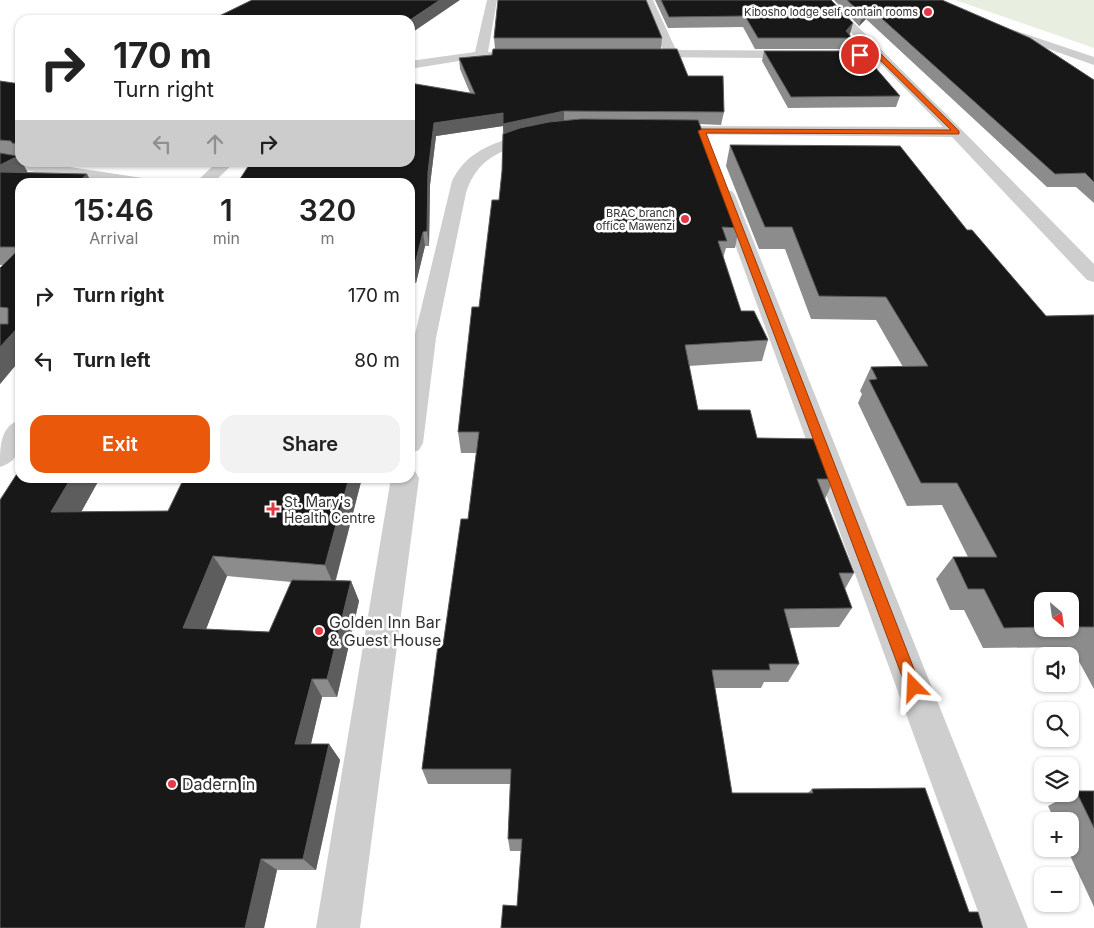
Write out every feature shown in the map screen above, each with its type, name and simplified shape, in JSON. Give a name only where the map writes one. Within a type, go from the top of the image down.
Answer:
[{"type":"street","points":[[481,54],[492,0]]},
{"type":"street","points":[[648,0],[671,54]]},
{"type":"street","points":[[826,0],[1094,276]]},
{"type":"street","points":[[987,24],[1094,61]]},
{"type":"street","points":[[415,64],[481,54],[541,54]]},
{"type":"street","points":[[625,54],[879,55]]},
{"type":"street","points":[[646,130],[956,132]]},
{"type":"street","points":[[702,131],[1006,928]]},
{"type":"street","points":[[415,377],[418,338],[457,193],[464,174],[479,158],[503,146],[556,132]]},
{"type":"street","points":[[0,162],[15,164]]},
{"type":"street","points":[[34,167],[109,178]]},
{"type":"street","points":[[209,178],[221,167]]},
{"type":"street","points":[[0,456],[15,436]]},
{"type":"street","points":[[338,928],[404,483]]},
{"type":"shaded area","points":[[955,0],[1094,0],[1094,48]]},
{"type":"building","points":[[252,0],[440,0],[415,17],[415,15],[221,15]]},
{"type":"building","points":[[498,0],[646,0],[662,38],[494,38]]},
{"type":"building","points":[[661,0],[831,0],[853,23],[846,31],[852,38],[758,38],[745,16],[669,17]]},
{"type":"building","points":[[847,0],[942,0],[1030,38],[1094,80],[1094,182],[1085,173],[1055,174],[870,8],[863,15]]},
{"type":"building","points":[[493,49],[677,49],[688,76],[723,76],[724,112],[564,111],[503,124],[503,113],[434,123],[428,172],[427,231],[423,232],[415,264],[415,178],[241,178],[248,167],[415,167],[415,84],[475,94],[459,58],[492,55]]},
{"type":"building","points":[[764,51],[861,51],[900,96],[791,97]]},
{"type":"building","points":[[0,81],[15,83],[15,143],[0,140]]},
{"type":"building","points":[[581,119],[698,120],[739,228],[722,227],[727,241],[718,241],[741,311],[754,311],[768,340],[685,345],[698,410],[750,410],[757,438],[820,439],[834,479],[817,479],[854,573],[839,573],[852,608],[784,609],[799,664],[769,664],[770,670],[712,670],[732,793],[813,793],[812,789],[925,788],[969,912],[978,912],[983,928],[501,928],[503,905],[517,906],[522,839],[508,839],[511,769],[422,769],[438,645],[443,645],[461,519],[468,519],[479,432],[458,432],[472,307],[479,307],[492,200],[499,200],[503,134],[520,128],[549,122]]},
{"type":"building","points":[[730,145],[900,146],[967,230],[972,230],[1046,316],[1094,315],[1094,627],[1079,627],[1079,592],[1034,592],[1034,627],[1004,628],[984,589],[968,589],[953,557],[997,557],[957,483],[921,483],[869,380],[877,379],[871,367],[928,366],[886,297],[819,296],[792,227],[765,227]]},
{"type":"building","points":[[0,153],[15,156],[15,158],[0,165]]},
{"type":"building","points":[[0,172],[87,174],[82,178],[15,178],[15,247],[0,247]]},
{"type":"building","points":[[15,253],[15,330],[0,347],[0,324],[8,324],[8,308],[0,307],[0,268]]},
{"type":"building","points":[[15,477],[15,483],[68,483],[51,512],[168,511],[182,483],[348,483],[325,565],[213,556],[183,628],[269,632],[292,580],[351,581],[327,679],[312,679],[295,744],[329,744],[303,859],[261,859],[245,928],[0,928],[0,500]]},
{"type":"building","points":[[1079,791],[1094,791],[1094,828],[1079,797]]},
{"type":"place","name":"Kibosho lodge self contain rooms","points":[[928,12]]},
{"type":"place","name":"BRAC branch office Mawenzi","points":[[685,219]]},
{"type":"place","name":"St. Mary's Health Centre","points":[[273,509]]},
{"type":"place","name":"Golden Inn Bar & Guest House","points":[[319,631]]},
{"type":"place","name":"Dadern in","points":[[172,784]]},
{"type":"route","points":[[860,55],[879,55],[956,132],[702,131],[914,687]]}]
